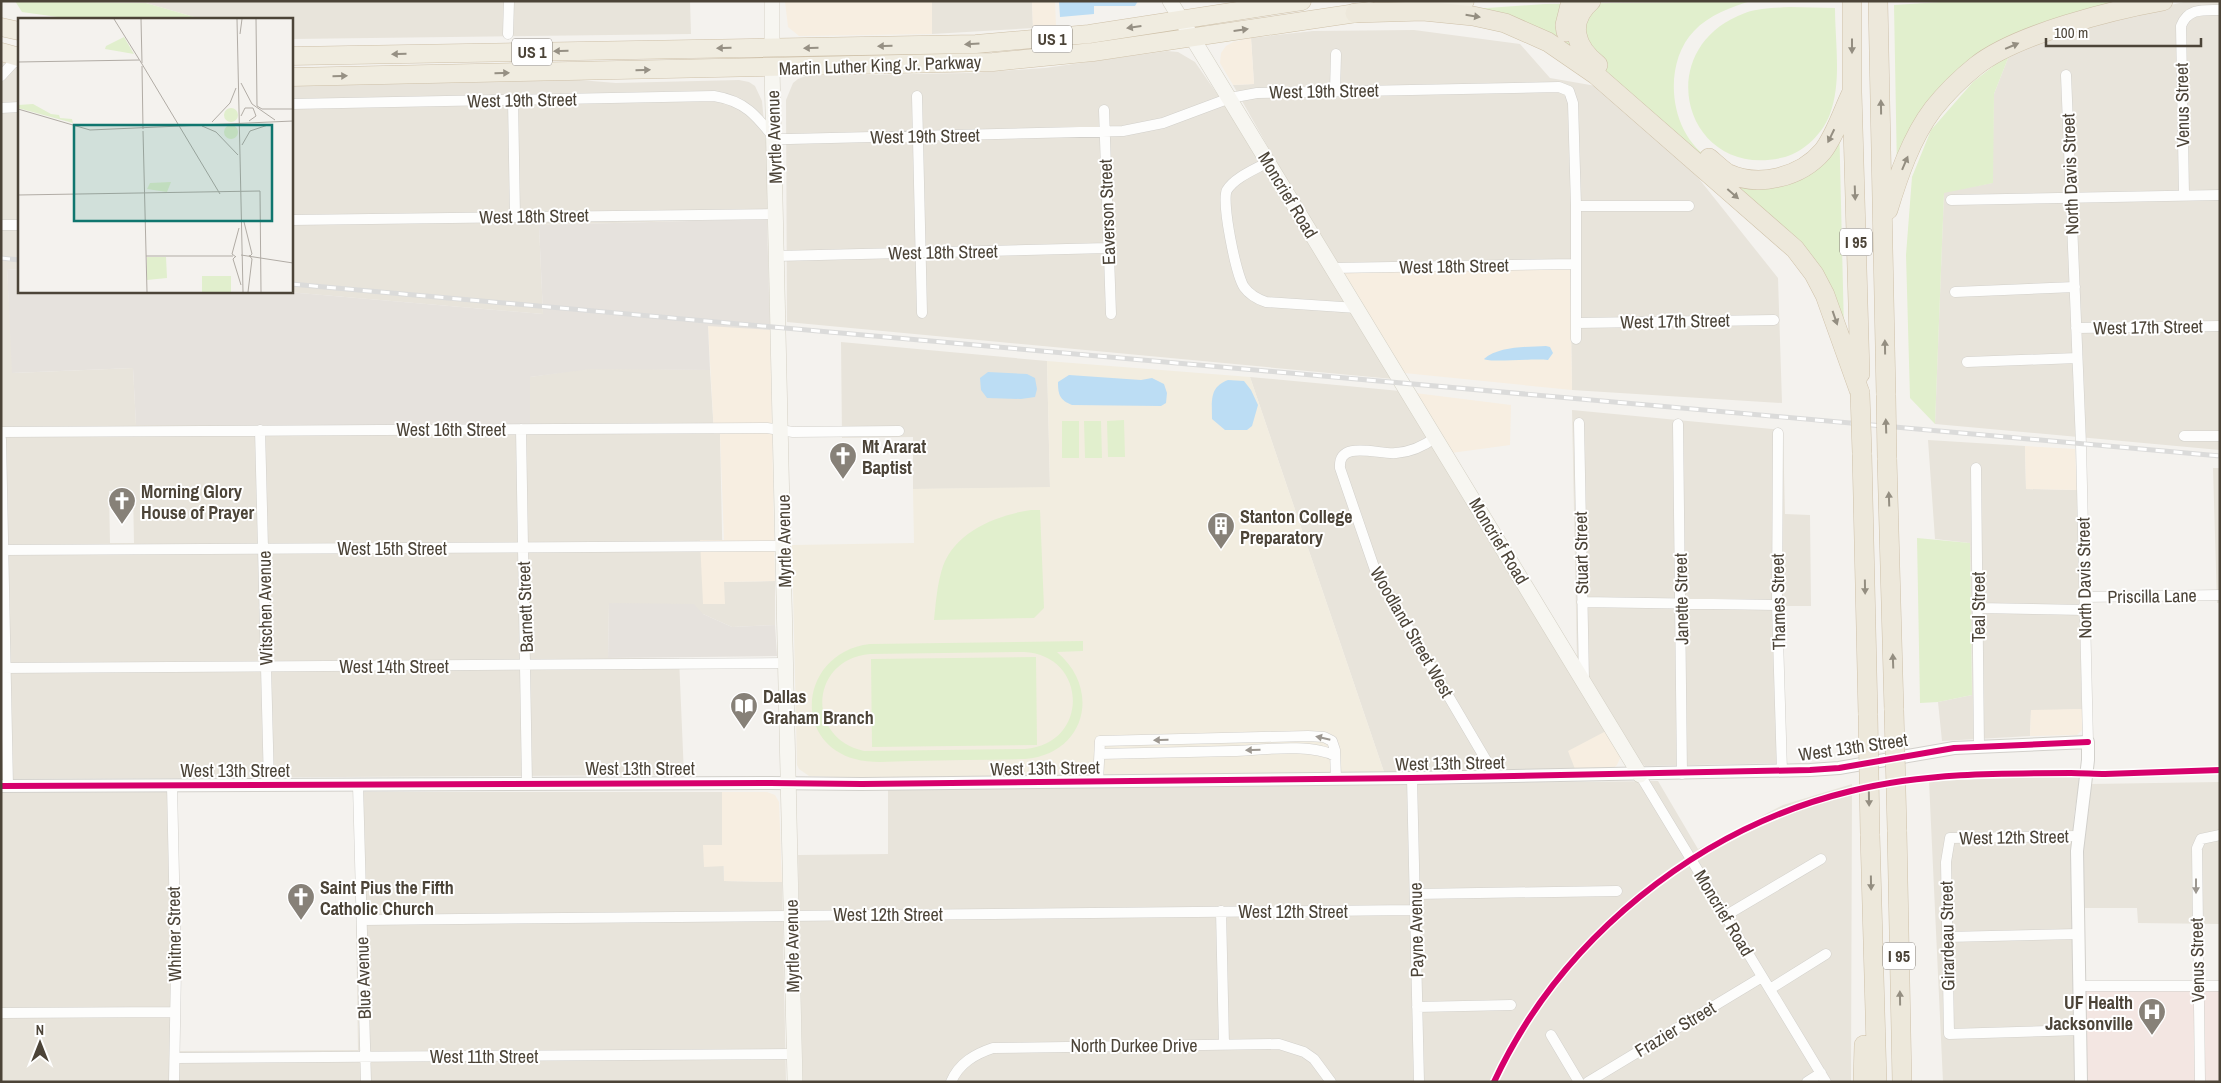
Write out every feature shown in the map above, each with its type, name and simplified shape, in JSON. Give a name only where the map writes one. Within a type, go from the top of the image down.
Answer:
[{"type":"highway","name":"Martin Luther King Jr. Parkway","points":[[292,56],[930,46],[1014,42],[1079,35],[1302,1]]},
{"type":"highway","name":"Martin Luther King Jr. Parkway","points":[[292,77],[772,68],[1030,59],[1354,13],[1465,1]]},
{"type":"highway","points":[[1570,56],[1565,25],[1571,1]]},
{"type":"highway","points":[[1591,1],[1579,14],[1576,23],[1581,47],[1590,60],[1726,172],[1739,176],[1767,179],[1793,173],[1806,165],[1824,149],[1852,92]]},
{"type":"highway","name":"I 95","points":[[1852,1],[1852,92],[1876,1082]]},
{"type":"highway","name":"I 95","points":[[1878,1],[1902,1082]]},
{"type":"highway","points":[[1883,226],[1894,190],[1914,143],[1933,110],[1977,66],[2000,51],[2061,27],[2105,14],[2163,1]]},
{"type":"highway","points":[[1354,13],[1441,12],[1489,19],[1518,28],[1570,56],[1596,75],[1795,249],[1814,274],[1826,295],[1860,393]]},
{"type":"highway","points":[[1,26],[18,31]]},
{"type":"highway","points":[[1,45],[18,43]]},
{"type":"highway","points":[[1,52],[18,58]]},
{"type":"highway","points":[[1863,1082],[1864,1034],[1873,964]]},
{"type":"highway","points":[[1900,1030],[1912,1064],[1912,1082]]},
{"type":"main road","name":"Myrtle Avenue","points":[[772,1],[772,48]]},
{"type":"main road","name":"Moncrief Road","points":[[1170,1],[1640,775]]},
{"type":"main road","name":"Myrtle Avenue","points":[[772,68],[782,431],[795,1082]]},
{"type":"street","points":[[508,34],[509,1]]},
{"type":"street","name":"Venus Street","points":[[2184,196],[2181,26],[2186,16],[2198,10],[2220,10]]},
{"type":"street","name":"Myrtle Avenue","points":[[772,48],[772,68]]},
{"type":"street","points":[[1335,91],[1336,54]]},
{"type":"street","points":[[1,76],[18,59]]},
{"type":"street","name":"North Davis Street","points":[[2066,75],[2075,287],[2088,742],[2088,760],[2078,836],[2081,1082]]},
{"type":"street","name":"West 19th Street","points":[[292,104],[714,96],[728,98],[750,110],[775,139],[1123,131],[1163,123],[1230,98],[1257,92],[1552,87],[1569,91],[1573,103],[1576,206]]},
{"type":"street","points":[[917,96],[922,314]]},
{"type":"street","points":[[513,100],[516,216]]},
{"type":"street","points":[[1,108],[18,107]]},
{"type":"street","name":"Eaverson Street","points":[[1104,110],[1111,314]]},
{"type":"street","points":[[1268,162],[1232,184],[1225,195],[1227,221],[1238,272],[1244,287],[1253,296],[1266,302],[1357,308]]},
{"type":"street","points":[[1951,200],[2220,195]]},
{"type":"street","points":[[1576,339],[1576,206],[1689,206]]},
{"type":"street","name":"West 18th Street","points":[[292,220],[777,214]]},
{"type":"street","points":[[1,225],[18,225]]},
{"type":"street","name":"West 18th Street","points":[[777,256],[1108,248]]},
{"type":"street","name":"West 18th Street","points":[[1332,268],[1576,264]]},
{"type":"street","points":[[1955,292],[2075,287]]},
{"type":"street","name":"West 17th Street","points":[[1577,322],[1774,320]]},
{"type":"street","name":"West 17th Street","points":[[2076,328],[2220,326]]},
{"type":"street","name":"West 17th Street","points":[[1967,362],[2077,358]]},
{"type":"street","name":"Stuart Street","points":[[1579,423],[1584,682]]},
{"type":"street","name":"Janette Street","points":[[1678,424],[1682,774]]},
{"type":"street","name":"West 16th Street","points":[[1,432],[767,428],[782,431],[899,432]]},
{"type":"street","name":"Barnett Street","points":[[521,429],[527,784]]},
{"type":"street","name":"Witschen Avenue","points":[[260,430],[268,786]]},
{"type":"street","name":"Thames Street","points":[[1778,433],[1777,605],[1782,771]]},
{"type":"street","points":[[2184,436],[2220,436]]},
{"type":"street","name":"Woodland Street West","points":[[1436,437],[1418,448],[1405,452],[1389,453],[1352,450],[1345,453],[1340,462],[1340,468],[1376,573],[1496,777]]},
{"type":"street","points":[[1,439],[5,786]]},
{"type":"street","name":"Teal Street","points":[[1976,468],[1979,747]]},
{"type":"street","name":"West 15th Street","points":[[3,550],[784,546]]},
{"type":"street","name":"Priscilla Lane","points":[[2084,597],[2220,595]]},
{"type":"street","points":[[1582,602],[1777,605]]},
{"type":"street","points":[[1978,608],[2085,610]]},
{"type":"street","name":"West 14th Street","points":[[4,668],[787,663]]},
{"type":"street","points":[[1098,782],[1100,741],[1308,736],[1324,737],[1332,741],[1336,779]]},
{"type":"street","name":"West 13th Street","points":[[5,786],[1098,782],[1640,775],[1839,768],[1928,752],[1979,747],[2088,742]]},
{"type":"street","points":[[1100,754],[1275,749],[1328,752],[1335,756]]},
{"type":"street","name":"Moncrief Road","points":[[1640,775],[1823,1078]]},
{"type":"street","name":"Payne Avenue","points":[[1412,778],[1418,1082]]},
{"type":"street","name":"Blue Avenue","points":[[358,785],[366,1082]]},
{"type":"street","name":"Whitner Street","points":[[172,786],[176,969],[174,1082]]},
{"type":"street","name":"Venus Street","points":[[2200,1082],[2197,986],[2197,848],[2201,839],[2220,835]]},
{"type":"street","name":"West 12th Street","points":[[1950,838],[2078,836]]},
{"type":"street","name":"Girardeau Street","points":[[1950,838],[1946,862],[1949,1034],[2080,1030]]},
{"type":"street","points":[[1725,916],[1821,859]]},
{"type":"street","points":[[1415,894],[1617,891]]},
{"type":"street","name":"West 12th Street","points":[[362,920],[1415,910]]},
{"type":"street","points":[[1221,911],[1224,1044]]},
{"type":"street","points":[[1947,937],[2078,934]]},
{"type":"street","points":[[1770,989],[1826,954]]},
{"type":"street","name":"Frazier Street","points":[[1588,1082],[1762,977]]},
{"type":"street","points":[[2079,986],[2220,986]]},
{"type":"street","points":[[1417,1007],[1511,1005]]},
{"type":"street","points":[[1,1013],[174,1012]]},
{"type":"street","points":[[1551,1035],[1579,1082]]},
{"type":"street","name":"North Durkee Drive","points":[[952,1082],[959,1070],[980,1052],[1007,1046],[1279,1044],[1304,1052],[1314,1059],[1332,1082]]},
{"type":"street","name":"West 11th Street","points":[[174,1058],[794,1054]]},
{"type":"street","points":[[1807,1082],[1823,1078]]},
{"type":"shaded area","points":[[94,1],[690,1],[691,34],[292,39],[292,18],[198,18],[146,3]]},
{"type":"shaded area","points":[[785,1],[932,1],[932,34],[799,36],[788,27]]},
{"type":"shaded area","points":[[932,1],[1032,1],[1033,28],[932,34]]},
{"type":"shaded area","points":[[1032,1],[1055,1],[1056,26],[1033,28]]},
{"type":"shaded area","points":[[2220,1],[2220,450],[1935,424],[1944,192],[1992,183],[1994,94],[2010,53],[2121,16],[2184,2]]},
{"type":"shaded area","points":[[1414,30],[1520,44],[1550,78],[1596,86],[1696,175],[1778,278],[1782,403],[1572,390],[1570,268],[1338,271],[1233,85],[1254,84],[1251,38],[1313,31]]},
{"type":"shaded area","points":[[1251,38],[1254,84],[1233,85],[1220,63],[1221,53],[1226,46],[1233,42]]},
{"type":"shaded area","points":[[1167,51],[1178,52],[1195,62],[1231,114],[1393,379],[787,322],[786,100],[793,83],[798,79],[806,76],[969,73],[1045,68]]},
{"type":"shaded area","points":[[1,58],[18,62],[18,270],[7,269],[13,373],[133,368],[136,425],[530,424],[530,377],[591,368],[710,370],[714,433],[720,433],[723,582],[775,581],[775,625],[732,627],[703,614],[609,603],[608,658],[679,658],[684,775],[1,779]],"holes":[[[109,491],[133,491],[134,543],[110,543]]]},
{"type":"shaded area","points":[[555,78],[616,83],[739,80],[749,82],[755,86],[762,101],[767,153],[767,219],[539,225],[543,314],[288,292],[292,292],[292,82]]},
{"type":"shaded area","points":[[767,219],[770,330],[708,326],[710,370],[591,369],[530,377],[530,425],[136,425],[133,368],[12,373],[7,269],[18,270],[18,292],[288,292],[543,314],[539,225]]},
{"type":"shaded area","points":[[1570,267],[1572,390],[1404,373],[1338,271]]},
{"type":"shaded area","points":[[708,325],[770,330],[775,581],[724,582],[725,604],[703,604],[700,540],[724,540],[720,434],[714,434]]},
{"type":"shaded area","points":[[841,342],[1047,361],[1050,488],[913,489],[913,437],[842,438]]},
{"type":"shaded area","points":[[1047,361],[1250,377],[1384,772],[888,779],[809,776],[799,769],[797,765],[792,545],[914,543],[913,489],[1050,487]]},
{"type":"shaded area","points":[[1250,377],[1400,391],[1606,731],[1575,769],[1384,772]]},
{"type":"shaded area","points":[[1415,393],[1511,405],[1510,445],[1451,453]]},
{"type":"shaded area","points":[[1572,410],[1783,430],[1785,514],[1810,515],[1811,606],[1782,606],[1786,763],[1645,766],[1639,761],[1577,661]]},
{"type":"shaded area","points":[[1928,440],[2025,446],[2026,489],[2077,490],[2082,709],[2031,711],[2030,736],[1942,741],[1938,702],[1972,695],[1970,543],[1935,539]]},
{"type":"shaded area","points":[[2025,446],[2075,449],[2077,490],[2026,489]]},
{"type":"shaded area","points":[[2213,468],[2220,468],[2220,603],[2217,603]]},
{"type":"shaded area","points":[[609,603],[694,604],[703,614],[732,627],[775,625],[777,656],[608,658]]},
{"type":"shaded area","points":[[2082,709],[2083,729],[2077,735],[2030,736],[2031,710]]},
{"type":"shaded area","points":[[1606,731],[1621,756],[1617,765],[1614,768],[1575,769],[1568,751]]},
{"type":"shaded area","points":[[2080,777],[2074,815],[2072,861],[2075,1082],[1943,1082],[1929,781]]},
{"type":"shaded area","points":[[1658,781],[1698,849],[1783,805],[1852,784],[1851,1082],[803,1082],[798,855],[888,854],[888,790]]},
{"type":"shaded area","points":[[2220,782],[2220,924],[2138,923],[2137,908],[2082,908],[2083,836],[2090,784]]},
{"type":"shaded area","points":[[176,792],[180,1051],[358,1050],[354,792],[722,792],[724,881],[782,882],[786,1082],[1,1082],[1,793]]},
{"type":"shaded area","points":[[722,792],[767,792],[775,795],[779,802],[782,882],[724,881],[724,866],[704,867],[703,845],[722,845]]},
{"type":"shaded area","name":"UF Health Jacksonville","points":[[2220,989],[2220,1082],[2086,1082],[2084,990]]},
{"type":"green space","points":[[15,1],[146,3],[198,18],[65,18],[22,12]]},
{"type":"green space","points":[[1751,1],[1728,9],[1706,20],[1694,31],[1684,45],[1677,62],[1674,81],[1679,119],[1687,136],[1699,150],[1714,161],[1728,167],[1757,173],[1802,163],[1815,150],[1839,119],[1844,330],[1832,295],[1607,76],[1473,9],[1545,4]]},
{"type":"green space","points":[[1956,1],[2128,1],[1972,63],[1897,172],[1894,5]]},
{"type":"green space","points":[[1790,7],[1835,8],[1837,75],[1834,102],[1827,121],[1806,146],[1785,157],[1751,160],[1723,151],[1703,132],[1691,108],[1688,81],[1696,54],[1715,31],[1745,13],[1761,9]]},
{"type":"green space","points":[[2010,53],[1994,94],[1993,183],[1944,193],[1935,424],[1910,398],[1906,255],[1912,177],[1931,130],[1973,82]]},
{"type":"green space","points":[[1124,420],[1125,457],[1108,457],[1107,421]]},
{"type":"green space","points":[[1062,421],[1079,421],[1079,458],[1062,458]]},
{"type":"green space","points":[[1084,421],[1101,421],[1102,458],[1085,458]]},
{"type":"green space","points":[[1040,510],[1044,608],[1034,618],[934,620],[938,586],[943,566],[957,543],[979,527],[992,521],[1018,512]]},
{"type":"green space","points":[[1917,538],[1970,543],[1972,695],[1938,702],[1920,703]]},
{"type":"green space","points":[[1083,641],[1083,651],[1057,652],[1071,667],[1079,684],[1082,701],[1080,718],[1073,733],[1062,746],[1045,755],[1025,759],[883,762],[855,759],[834,749],[820,735],[813,717],[812,698],[818,679],[829,663],[847,650],[870,644]],"holes":[[[1024,652],[1045,657],[1060,668],[1070,683],[1073,700],[1070,717],[1061,732],[1046,744],[1025,749],[864,751],[845,743],[832,731],[824,716],[822,700],[826,683],[835,669],[850,659],[870,654]]]},
{"type":"green space","points":[[1036,657],[1037,745],[872,747],[871,659]]},
{"type":"water","points":[[1059,1],[1138,1],[1135,6],[1094,6],[1094,14],[1060,17]]},
{"type":"water","points":[[1550,347],[1553,353],[1548,360],[1495,361],[1484,359],[1505,349]]},
{"type":"water","points":[[988,372],[1027,374],[1035,378],[1037,389],[1035,397],[1021,399],[987,398],[981,390],[980,378]]},
{"type":"water","points":[[1069,375],[1141,380],[1152,378],[1164,384],[1167,393],[1166,403],[1161,406],[1072,405],[1062,399],[1058,387],[1058,382]]},
{"type":"water","points":[[1228,380],[1244,381],[1251,390],[1258,405],[1252,426],[1247,430],[1225,430],[1212,419],[1213,395],[1217,387]]},
{"type":"railway","points":[[1,258],[18,260]]},
{"type":"railway","points":[[292,284],[2220,456]]},
{"type":"cycle path","points":[[1,786],[862,784],[1412,778],[1810,770],[1839,768],[1954,748],[2088,742]]},
{"type":"cycle path","points":[[1494,1082],[1522,1030],[1557,981],[1596,936],[1640,896],[1688,861],[1740,832],[1794,808],[1851,791],[1933,777],[1988,774],[2105,774],[2220,770]]},
{"type":"place","name":"Mt Ararat Baptist","points":[[843,480]]},
{"type":"place","name":"Morning Glory House of Prayer","points":[[122,525]]},
{"type":"place","name":"Stanton College Preparatory","points":[[1221,550]]},
{"type":"place","name":"Dallas Graham Branch","points":[[744,730]]},
{"type":"place","name":"Saint Pius the Fifth Catholic Church","points":[[301,921]]},
{"type":"place","name":"UF Health Jacksonville","points":[[2152,1036]]}]
